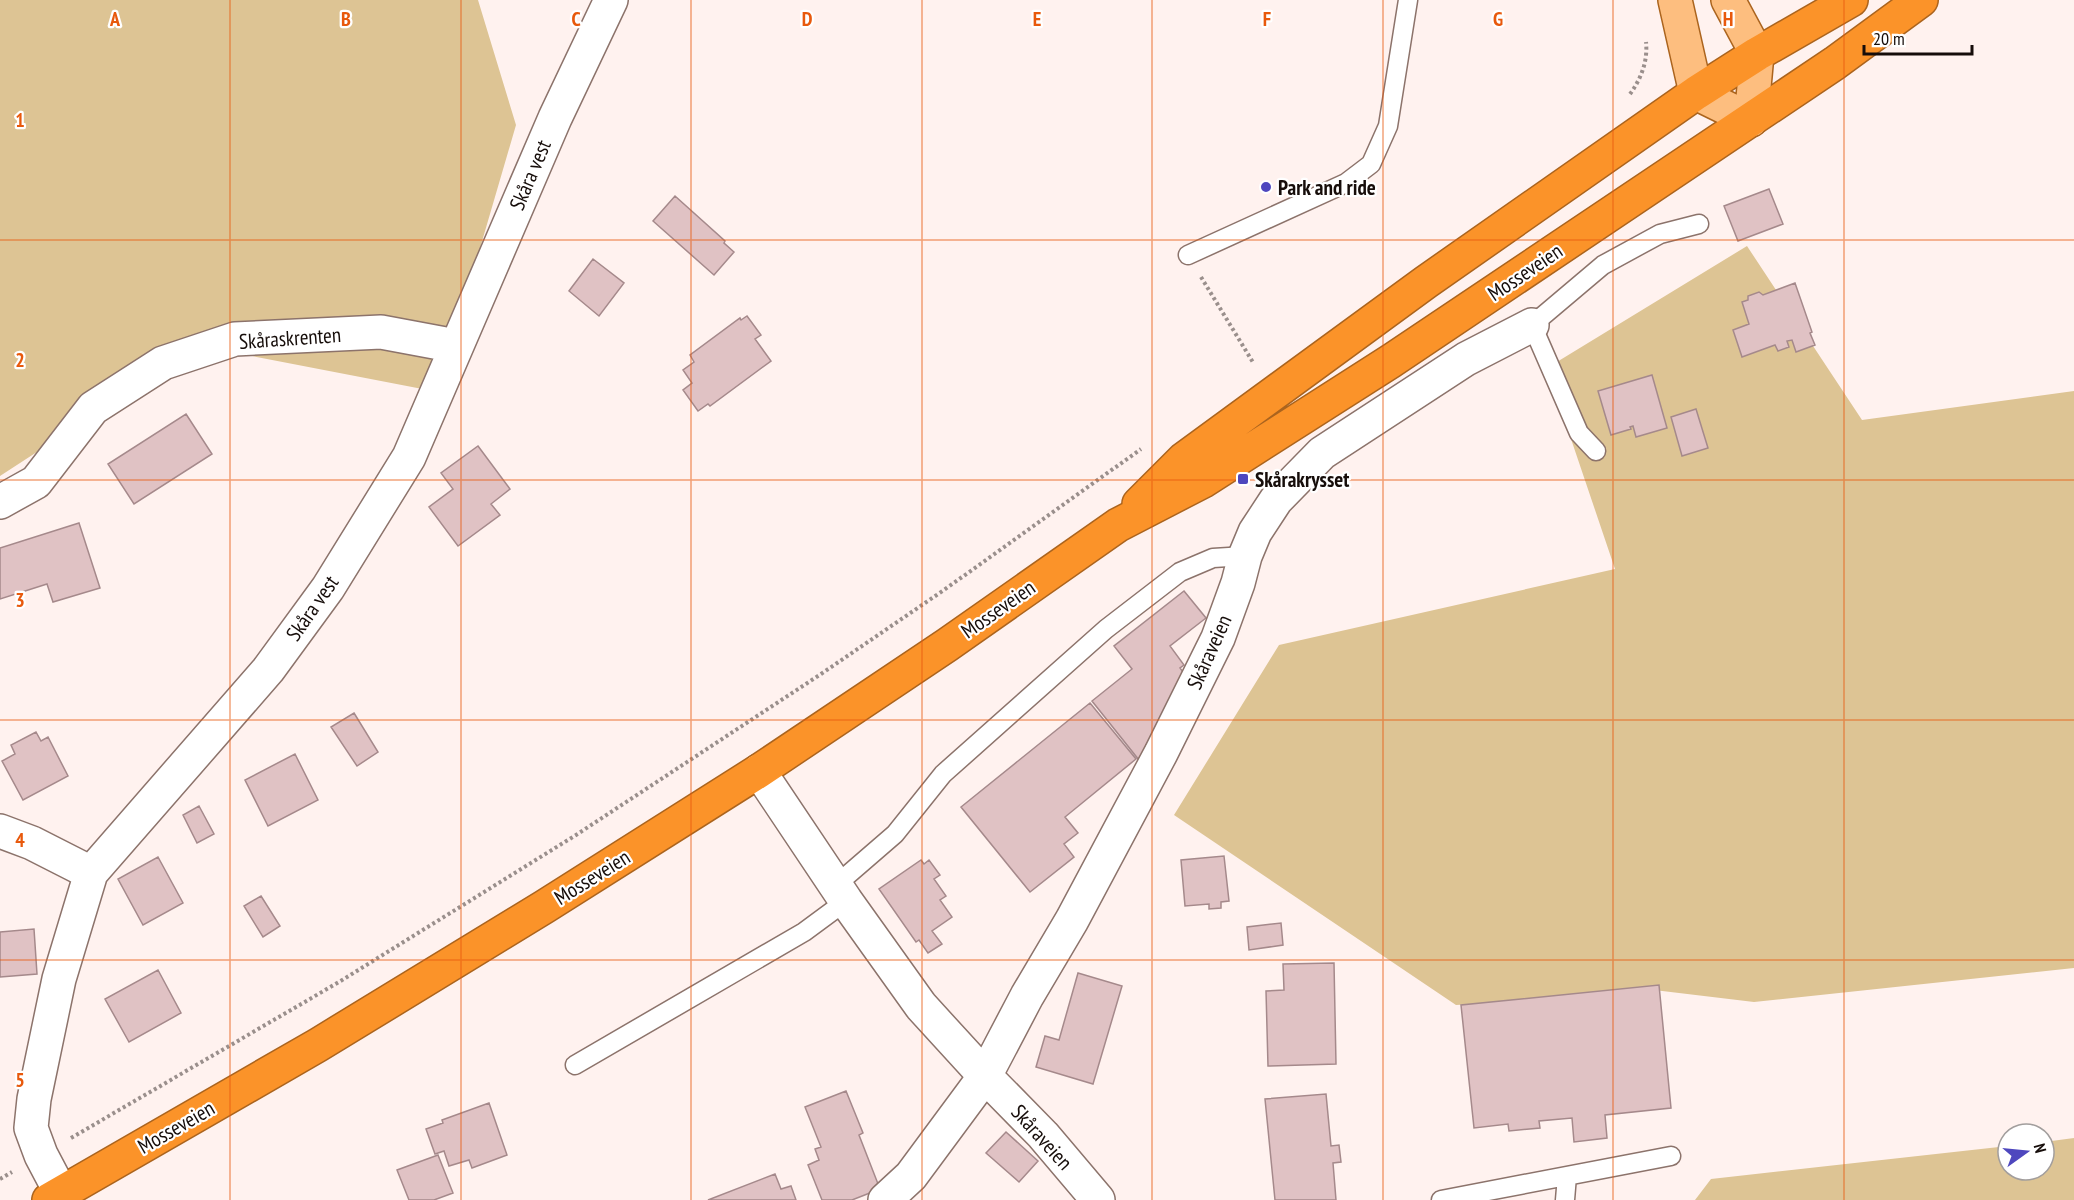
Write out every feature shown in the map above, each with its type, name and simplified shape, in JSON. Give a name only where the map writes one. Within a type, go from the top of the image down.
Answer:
[{"type":"highway","name":"Mosseveien","points":[[1118,525],[1184,459],[1426,282],[1696,93],[1757,54],[1851,0]]},
{"type":"highway","name":"Mosseveien","points":[[55,1196],[318,1045],[544,907],[759,771],[947,645],[1118,525],[1203,481],[1391,361],[1835,63],[1921,0]]},
{"type":"main road","points":[[1675,0],[1696,93],[1751,120],[1757,54],[1728,0]]},
{"type":"street","name":"Skåra vest","points":[[55,1196],[31,1128],[34,1099],[59,979],[91,873],[268,670],[328,588],[409,457],[555,118],[611,0]]},
{"type":"street","name":"Skåraveien","points":[[885,1200],[912,1176],[985,1076],[1027,996],[1078,909],[1197,680],[1218,638],[1238,583],[1245,555],[1255,532],[1276,500],[1322,453],[1466,359],[1532,325]]},
{"type":"street","name":"Skåraskrenten","points":[[0,502],[36,482],[93,408],[163,363],[235,339],[381,332],[456,346]]},
{"type":"street","name":"Skåraveien","points":[[759,771],[921,1006],[1043,1135],[1098,1200]]},
{"type":"street","points":[[0,831],[32,843],[91,873]]},
{"type":"lane","points":[[1188,255],[1346,183],[1371,164],[1388,126],[1408,0]]},
{"type":"lane","points":[[1596,451],[1579,432],[1532,325],[1603,265],[1660,234],[1699,224]]},
{"type":"lane","points":[[575,1065],[804,933],[894,834],[943,774],[1106,629],[1180,572],[1213,558],[1245,555]]},
{"type":"lane","points":[[1441,1200],[1671,1156]]},
{"type":"lane","points":[[1565,1200],[1567,1176]]},
{"type":"path","points":[[1623,99],[1631,92],[1642,74],[1647,51],[1646,40]]},
{"type":"path","points":[[1188,255],[1254,364]]},
{"type":"path","points":[[1245,371],[1263,357]]},
{"type":"path","points":[[0,1179],[339,982],[576,835],[944,590],[1142,448]]},
{"type":"shaded area","points":[[0,0],[478,0],[516,125],[438,392],[200,346],[0,476]]},
{"type":"shaded area","points":[[1747,246],[1862,420],[2074,391],[2074,968],[1754,1002],[1654,990],[1456,1005],[1174,815],[1279,645],[1615,569],[1547,368]]},
{"type":"shaded area","points":[[2074,1138],[2074,1200],[1695,1200],[1711,1179],[1996,1147],[1996,1182],[2056,1182],[2056,1140]]},
{"type":"building","points":[[1769,189],[1783,224],[1738,241],[1724,206]]},
{"type":"building","points":[[675,196],[734,252],[714,275],[653,221]]},
{"type":"building","points":[[593,259],[624,283],[599,316],[569,291]]},
{"type":"building","points":[[1795,283],[1815,345],[1796,352],[1792,340],[1787,341],[1789,347],[1778,351],[1775,345],[1742,357],[1733,330],[1749,324],[1742,302],[1748,300],[1748,296],[1759,292],[1763,295]]},
{"type":"building","points":[[747,316],[761,335],[755,339],[771,361],[710,406],[708,404],[698,411],[683,390],[692,383],[683,370],[694,362],[690,355],[740,318],[741,320]]},
{"type":"building","points":[[1652,375],[1667,428],[1636,437],[1633,426],[1630,427],[1631,429],[1611,435],[1598,391]]},
{"type":"building","points":[[1696,409],[1708,448],[1682,456],[1671,417]]},
{"type":"building","points":[[186,414],[212,454],[134,504],[108,464]]},
{"type":"building","points":[[478,446],[510,489],[491,504],[500,515],[458,546],[429,507],[453,489],[441,473]]},
{"type":"building","points":[[79,523],[100,588],[53,602],[47,584],[0,599],[0,548]]},
{"type":"building","points":[[1184,591],[1206,618],[1170,646],[1184,665],[1180,668],[1183,672],[1139,760],[1092,701],[1132,669],[1114,646]]},
{"type":"building","points":[[1090,703],[1136,759],[1065,817],[1078,833],[1064,844],[1074,857],[1030,892],[961,807]]},
{"type":"building","points":[[354,713],[378,752],[357,766],[331,727]]},
{"type":"building","points":[[36,732],[41,741],[48,737],[68,776],[23,800],[2,761],[15,754],[11,745]]},
{"type":"building","points":[[295,754],[318,800],[268,826],[245,780]]},
{"type":"building","points":[[199,806],[214,834],[197,843],[183,815]]},
{"type":"building","points":[[1224,856],[1229,901],[1221,902],[1221,908],[1209,909],[1209,904],[1185,906],[1181,860]]},
{"type":"building","points":[[158,857],[183,903],[143,925],[118,879]]},
{"type":"building","points":[[921,860],[924,864],[929,860],[940,875],[934,879],[946,896],[940,900],[952,917],[932,931],[942,944],[928,953],[919,940],[916,942],[879,889]]},
{"type":"building","points":[[261,896],[280,926],[263,937],[244,906]]},
{"type":"building","points":[[1281,923],[1283,945],[1249,950],[1247,927]]},
{"type":"building","points":[[34,929],[37,974],[0,977],[0,932]]},
{"type":"building","points":[[1334,963],[1336,1064],[1268,1066],[1266,991],[1284,990],[1283,964]]},
{"type":"building","points":[[158,970],[181,1013],[129,1042],[105,999]]},
{"type":"building","points":[[1078,973],[1122,986],[1093,1084],[1036,1067],[1045,1036],[1059,1040]]},
{"type":"building","points":[[1659,985],[1671,1108],[1605,1115],[1607,1138],[1574,1142],[1572,1118],[1539,1121],[1540,1128],[1509,1131],[1508,1124],[1474,1128],[1461,1005]]},
{"type":"building","points":[[846,1091],[863,1133],[859,1135],[880,1189],[852,1200],[822,1200],[808,1165],[819,1160],[815,1149],[821,1147],[805,1107]]},
{"type":"building","points":[[1326,1094],[1331,1146],[1339,1145],[1341,1162],[1333,1163],[1336,1200],[1275,1200],[1265,1099]]},
{"type":"building","points":[[489,1103],[507,1155],[472,1168],[469,1160],[449,1166],[444,1151],[435,1154],[426,1129],[443,1123],[442,1120]]},
{"type":"building","points":[[1006,1132],[1038,1161],[1019,1182],[986,1153]]},
{"type":"building","points":[[438,1155],[453,1193],[434,1200],[409,1200],[397,1170]]},
{"type":"building","points":[[775,1174],[781,1189],[791,1186],[796,1200],[708,1200]]},
{"type":"place","name":"Park and ride","points":[[1266,187]]},
{"type":"place","name":"Skårakrysset","points":[[1243,479]]}]
